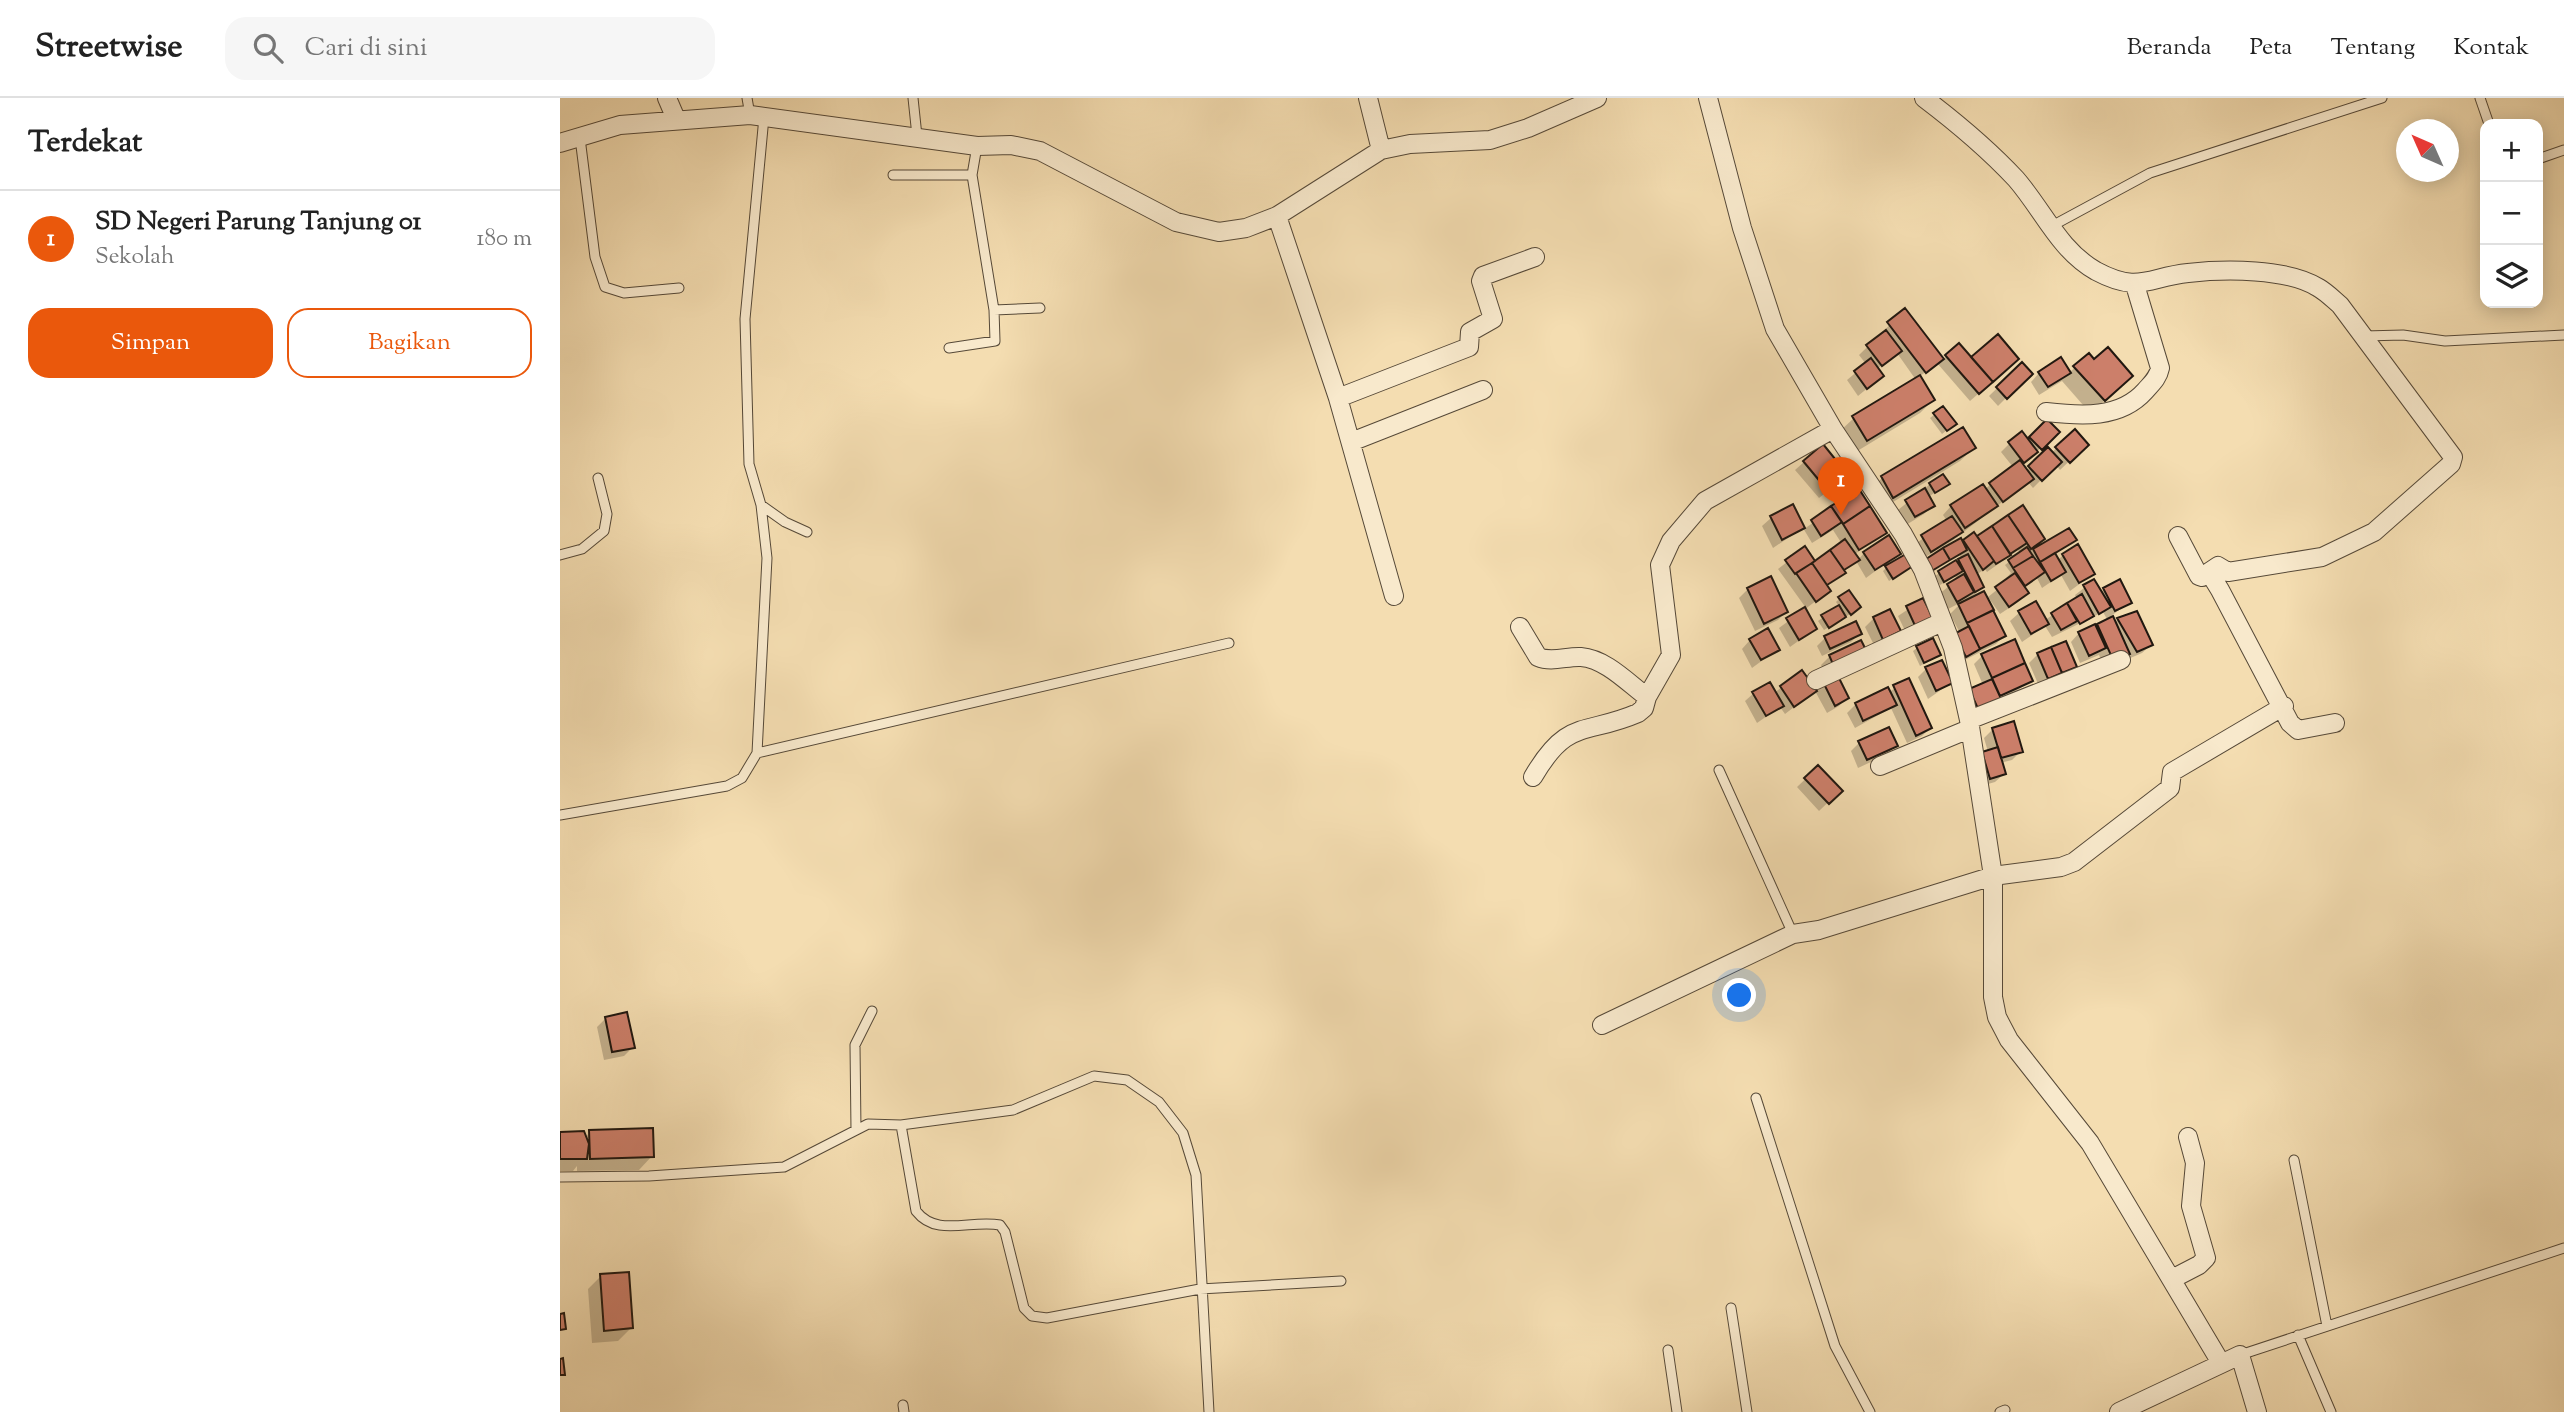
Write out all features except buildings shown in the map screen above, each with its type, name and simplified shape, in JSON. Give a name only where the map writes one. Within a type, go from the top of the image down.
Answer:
[{"type":"street","points":[[667,98],[676,120]]},
{"type":"street","points":[[1368,98],[1381,150]]},
{"type":"street","points":[[560,143],[620,125],[754,110],[976,146],[1011,145],[1040,150],[1175,222],[1200,228],[1230,230],[1277,216],[1381,150],[1410,144],[1490,140],[1528,128],[1597,98]]},
{"type":"street","points":[[1708,98],[1742,228],[1775,329],[1833,429],[1903,534],[1923,570],[1953,648],[1969,724],[1993,876],[1993,997],[1997,1017],[2009,1040],[2090,1143],[2221,1363]]},
{"type":"street","points":[[1924,98],[1977,141],[2017,181],[2050,227],[2096,270],[2135,285],[2205,271],[2281,275],[2318,287],[2340,305],[2453,457],[2451,464],[2374,532],[2322,557],[2228,572],[2218,566],[2202,577],[2178,536]]},
{"type":"street","points":[[1277,216],[1338,398],[1394,596]]},
{"type":"street","points":[[1338,398],[1469,347],[1470,332],[1493,319],[1482,281],[1483,276],[1535,257]]},
{"type":"street","points":[[2046,412],[2091,414],[2126,408],[2158,375],[2160,368],[2135,285]]},
{"type":"street","points":[[1351,442],[1483,390]]},
{"type":"street","points":[[1533,777],[1547,753],[1563,738],[1588,726],[1638,713],[1644,708],[1647,697],[1671,655],[1660,565],[1671,541],[1705,500],[1833,429]]},
{"type":"street","points":[[2209,572],[2284,706],[2290,723],[2298,730],[2335,723]]},
{"type":"street","points":[[1816,680],[1942,622]]},
{"type":"street","points":[[1520,627],[1538,657],[1551,660],[1583,657],[1604,665],[1647,697]]},
{"type":"street","points":[[1880,766],[1969,724],[2121,660]]},
{"type":"street","points":[[1602,1025],[1793,934],[1819,930],[1993,876],[2061,867],[2074,862],[2170,788],[2172,772],[2284,706]]},
{"type":"street","points":[[2172,1279],[2206,1258],[2191,1206],[2195,1163],[2188,1137]]},
{"type":"street","points":[[2119,1412],[2240,1355],[2257,1412]]},
{"type":"lane","points":[[913,98],[917,136]]},
{"type":"lane","points":[[2050,227],[2150,173],[2382,98]]},
{"type":"lane","points":[[2480,98],[2488,119]]},
{"type":"lane","points":[[560,815],[727,786],[742,778],[757,753],[767,558],[761,505],[749,464],[746,319],[754,110]]},
{"type":"lane","points":[[580,138],[595,257],[605,287],[624,293],[679,288]]},
{"type":"lane","points":[[949,348],[995,341],[994,310],[972,175],[976,146]]},
{"type":"lane","points":[[2543,157],[2564,150]]},
{"type":"lane","points":[[893,175],[972,175]]},
{"type":"lane","points":[[994,310],[1040,308]]},
{"type":"lane","points":[[2364,336],[2403,335],[2445,341],[2564,335]]},
{"type":"lane","points":[[560,555],[582,549],[604,531],[607,514],[598,478]]},
{"type":"lane","points":[[761,505],[785,522],[807,532]]},
{"type":"lane","points":[[757,753],[1228,643]]},
{"type":"lane","points":[[1719,770],[1793,934]]},
{"type":"lane","points":[[856,1130],[855,1045],[872,1011]]},
{"type":"lane","points":[[560,1177],[649,1176],[784,1167],[868,1124],[901,1125],[1013,1110],[1094,1076],[1127,1080],[1159,1102],[1175,1119],[1192,1154],[1196,1175],[1200,1289],[1209,1412]]},
{"type":"lane","points":[[1756,1098],[1835,1346],[1870,1412]]},
{"type":"lane","points":[[901,1125],[916,1211],[923,1220],[936,1227],[1000,1225],[1005,1232],[1027,1313],[1046,1318],[1200,1289],[1341,1281]]},
{"type":"lane","points":[[2294,1160],[2328,1326]]},
{"type":"lane","points":[[2240,1355],[2564,1248]]},
{"type":"lane","points":[[1731,1308],[1747,1412]]},
{"type":"lane","points":[[2298,1335],[2332,1412]]},
{"type":"lane","points":[[1668,1350],[1677,1412]]},
{"type":"place","name":"SD Negeri Parung Tanjung 01","points":[[1841,515]]}]
